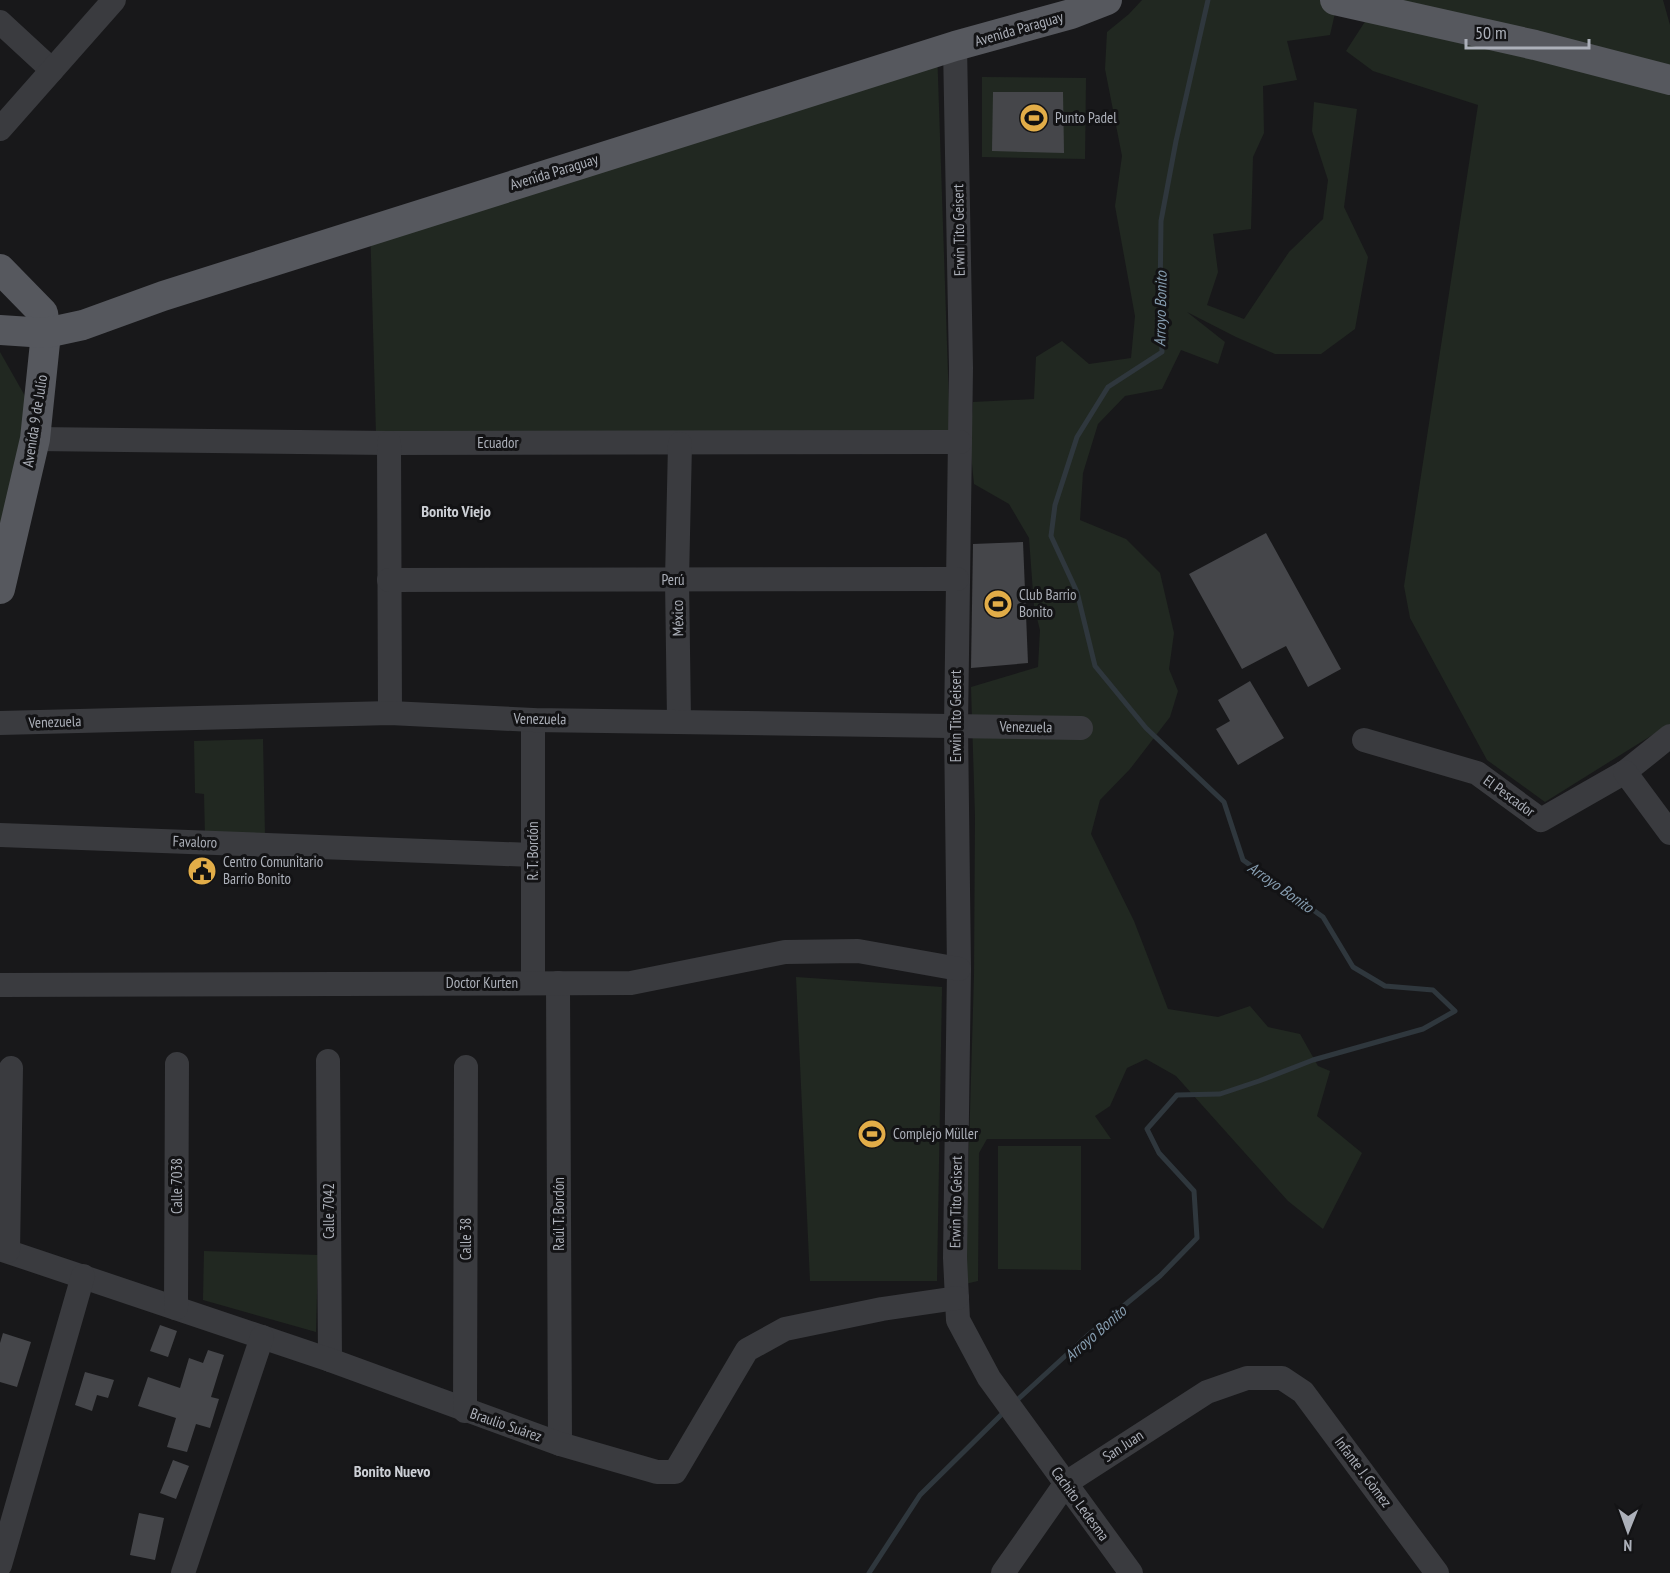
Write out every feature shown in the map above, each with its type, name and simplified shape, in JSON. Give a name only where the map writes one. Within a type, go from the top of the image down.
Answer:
[{"type":"main road","name":"Avenida Paraguay","points":[[0,330],[46,333],[83,326],[163,296],[956,46],[1071,14],[1107,0]]},
{"type":"main road","points":[[1335,0],[1536,45],[1670,80]]},
{"type":"main road","name":"Avenida 9 de Julio","points":[[0,269],[43,313],[46,333],[35,439],[0,589]]},
{"type":"street","points":[[0,129],[114,0]]},
{"type":"street","points":[[0,22],[52,70]]},
{"type":"street","name":"Erwin Tito Geisert","points":[[956,46],[960,442],[956,726],[959,969],[955,1258],[958,1320],[989,1378]]},
{"type":"street","name":"Ecuador","points":[[35,439],[680,444],[960,442]]},
{"type":"street","points":[[389,443],[390,713]]},
{"type":"street","name":"México","points":[[679,720],[677,580],[680,444]]},
{"type":"street","name":"Perú","points":[[390,580],[957,579]]},
{"type":"street","name":"Venezuela","points":[[0,723],[390,713],[533,720],[679,720],[1081,728]]},
{"type":"street","name":"R. T. Bordón","points":[[533,720],[533,983]]},
{"type":"street","name":"El Pescador","points":[[1364,740],[1477,773],[1541,820],[1625,772],[1670,736]]},
{"type":"street","points":[[1625,772],[1670,833]]},
{"type":"street","name":"Favaloro","points":[[0,835],[533,855]]},
{"type":"street","name":"Doctor Kurten","points":[[0,985],[631,983],[786,952],[858,951],[959,969]]},
{"type":"street","name":"Raúl T. Bordón","points":[[558,983],[560,1444]]},
{"type":"street","name":"Calle 7042","points":[[328,1061],[330,1360]]},
{"type":"street","name":"Calle 7038","points":[[176,1308],[177,1064]]},
{"type":"street","name":"Calle 38","points":[[465,1411],[466,1067]]},
{"type":"street","points":[[4,1250],[11,1068]]},
{"type":"street","name":"Braulio Suárez","points":[[4,1250],[330,1360],[560,1444],[657,1472],[675,1472],[747,1350],[785,1329],[882,1309],[957,1298]]},
{"type":"street","points":[[0,1565],[83,1276]]},
{"type":"street","points":[[183,1573],[262,1337]]},
{"type":"street","name":"Cachito Ledesma","points":[[989,1378],[1131,1573]]},
{"type":"street","name":"San Juan","points":[[1004,1573],[1066,1483],[1207,1392],[1247,1378],[1282,1378]]},
{"type":"street","name":"Infante J. Gòmez","points":[[1282,1378],[1303,1392],[1437,1573]]},
{"type":"shaded area","points":[[1142,0],[1338,0],[1330,35],[1287,41],[1297,80],[1263,86],[1264,133],[1253,157],[1251,229],[1213,234],[1218,272],[1207,305],[1244,319],[1289,252],[1323,219],[1328,180],[1312,131],[1314,102],[1357,109],[1344,207],[1368,257],[1355,329],[1321,354],[1275,354],[1187,312],[1225,342],[1218,364],[1181,350],[1162,389],[1125,396],[1098,424],[1083,473],[1080,520],[1126,539],[1160,573],[1174,633],[1169,669],[1178,691],[1170,717],[1130,769],[1100,800],[1091,834],[1134,921],[1168,1009],[1218,1017],[1250,1006],[1268,1027],[1300,1034],[1318,1066],[1330,1071],[1317,1116],[1362,1153],[1323,1229],[1288,1201],[1176,1076],[1146,1059],[1127,1068],[1110,1106],[1095,1116],[1111,1139],[987,1139],[979,1153],[978,1281],[965,1284],[974,975],[975,816],[971,687],[1038,667],[1040,630],[1034,606],[1029,538],[1009,504],[974,484],[970,445],[973,402],[1034,399],[1036,357],[1062,341],[1089,364],[1131,358],[1135,316],[1115,206],[1122,156],[1105,69],[1107,32]]},
{"type":"shaded area","points":[[1379,0],[1663,0],[1670,25],[1670,724],[1545,802],[1487,760],[1410,618],[1404,586],[1478,105],[1373,71],[1346,51]]},
{"type":"shaded area","points":[[937,48],[950,434],[376,434],[370,222]]},
{"type":"shaded area","name":"Punto Padel","points":[[982,77],[1086,78],[1085,159],[982,157]]},
{"type":"shaded area","points":[[0,352],[29,403],[0,526]]},
{"type":"shaded area","points":[[263,739],[265,835],[205,836],[204,794],[195,793],[194,741]]},
{"type":"shaded area","name":"Complejo Müller","points":[[796,977],[942,987],[937,1281],[810,1281]]},
{"type":"shaded area","points":[[998,1146],[1081,1146],[1081,1270],[998,1269]]},
{"type":"shaded area","points":[[204,1251],[318,1255],[316,1332],[203,1300]]},
{"type":"building","points":[[993,92],[1063,92],[1064,153],[992,151]]},
{"type":"building","points":[[1266,533],[1341,669],[1308,687],[1286,646],[1242,669],[1189,574]]},
{"type":"building","name":"Club Barrio Bonito","points":[[1023,542],[1028,663],[971,668],[973,544]]},
{"type":"building","points":[[1250,681],[1284,738],[1238,765],[1216,729],[1230,721],[1218,700]]},
{"type":"building","points":[[160,1325],[177,1331],[168,1357],[150,1351]]},
{"type":"building","points":[[3,1333],[31,1342],[17,1387],[0,1382],[0,1343]]},
{"type":"building","points":[[208,1350],[224,1355],[211,1397],[219,1399],[210,1428],[196,1424],[187,1452],[167,1447],[176,1418],[138,1406],[148,1377],[180,1388],[189,1358],[203,1363]]},
{"type":"building","points":[[85,1372],[114,1380],[108,1398],[97,1395],[92,1411],[75,1405]]},
{"type":"building","points":[[173,1460],[189,1466],[176,1499],[160,1493]]},
{"type":"building","points":[[139,1513],[164,1518],[155,1560],[130,1555]]},
{"type":"waterway","name":"Arroyo Bonito","points":[[1015,1402],[1087,1336],[1160,1276],[1197,1238],[1194,1191],[1159,1153],[1147,1129],[1177,1095],[1220,1094],[1313,1060],[1423,1029],[1455,1011],[1433,990],[1385,986],[1353,967],[1323,917],[1243,860],[1224,802],[1146,728],[1095,666],[1077,592],[1051,536],[1055,505],[1077,437],[1108,387],[1162,352],[1161,221],[1176,141],[1208,0]]},
{"type":"waterway","name":"Arroyo Bonito","points":[[869,1573],[920,1495],[1006,1410]]},
{"type":"place","name":"Punto Padel","points":[[1034,118]]},
{"type":"place","name":"Club Barrio Bonito","points":[[998,604]]},
{"type":"place","name":"Centro Comunitario Barrio Bonito","points":[[202,871]]},
{"type":"place","name":"Complejo Müller","points":[[872,1134]]},
{"type":"district","name":"Bonito Viejo","points":[[456,511]]},
{"type":"district","name":"Bonito Nuevo","points":[[392,1471]]}]
